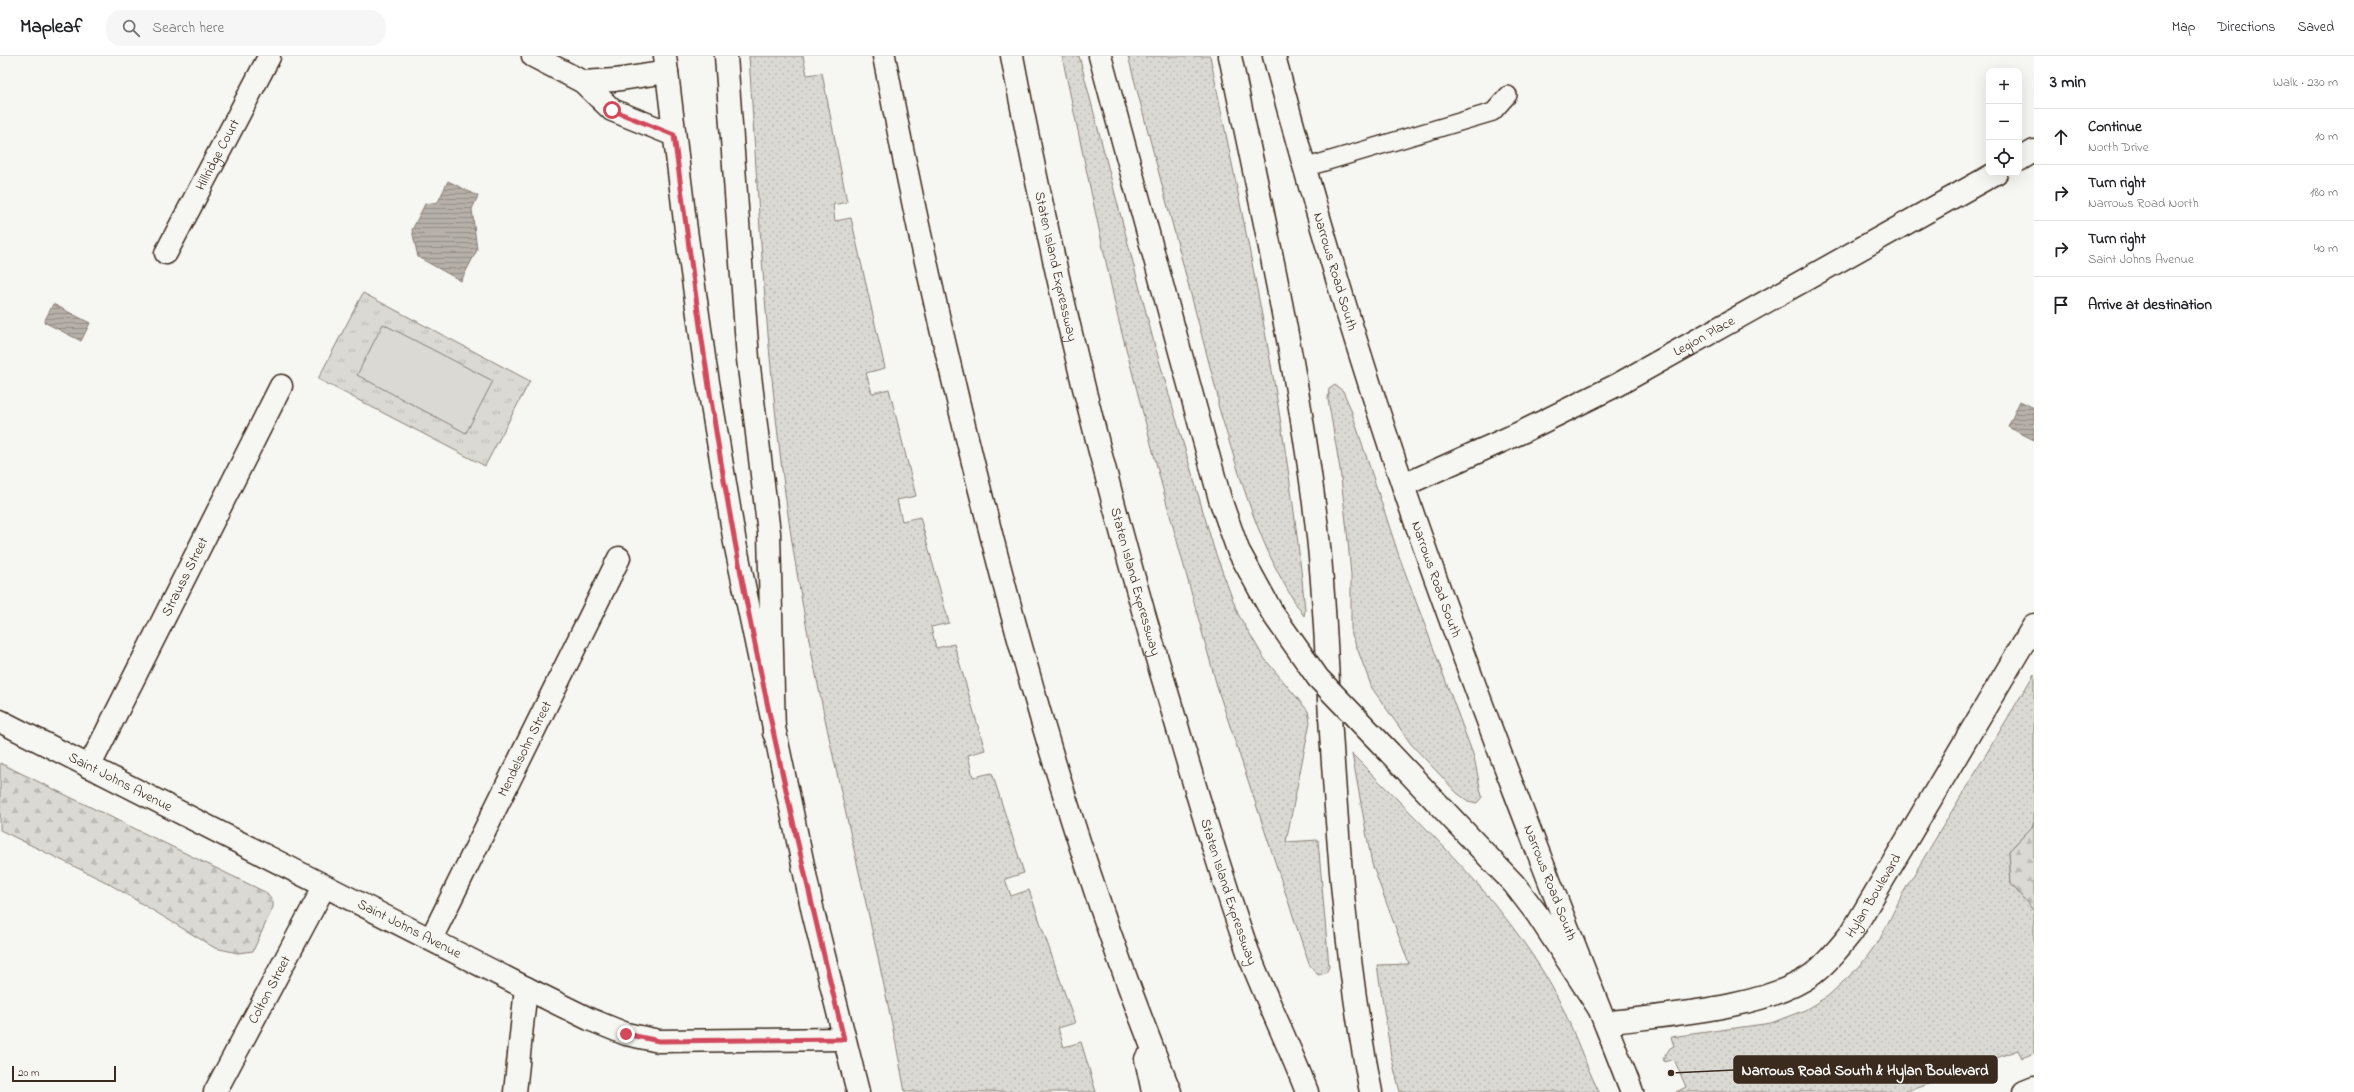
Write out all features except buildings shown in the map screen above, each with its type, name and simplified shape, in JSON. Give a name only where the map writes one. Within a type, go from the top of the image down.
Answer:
[{"type":"main road","name":"Hillridge Court","points":[[166,253],[268,56]]},
{"type":"main road","points":[[533,56],[582,82],[612,110],[674,135]]},
{"type":"main road","points":[[726,56],[749,367],[769,533],[774,733]]},
{"type":"main road","points":[[884,56],[929,280],[988,526],[1057,771],[1096,895],[1136,1009],[1170,1092]]},
{"type":"main road","name":"Staten Island Expressway","points":[[1012,56],[1078,360],[1127,552],[1161,673],[1249,952],[1307,1092]]},
{"type":"main road","points":[[1100,56],[1220,500],[1238,550],[1273,614],[1318,678],[1514,884],[1537,914],[1602,1015]]},
{"type":"main road","points":[[1230,56],[1288,334],[1305,433],[1322,584],[1335,803],[1349,965],[1371,1092]]},
{"type":"main road","name":"Narrows Road South","points":[[1274,56],[1304,168],[1356,338],[1450,619],[1632,1092]]},
{"type":"main road","points":[[582,82],[615,80],[666,64],[674,135],[705,364],[725,487],[774,733],[813,912],[858,1092]]},
{"type":"main road","points":[[2022,158],[2034,152]]},
{"type":"main road","name":"Legion Place","points":[[1404,485],[1524,431],[1617,385],[1991,176]]},
{"type":"main road","name":"Strauss Street","points":[[88,767],[281,386]]},
{"type":"main road","name":"Mendelsohn Street","points":[[431,939],[618,558]]},
{"type":"main road","name":"Hylan Boulevard","points":[[1602,1015],[1756,999],[1794,985],[1812,974],[1826,962],[1856,926],[2034,625]]},
{"type":"main road","name":"Saint Johns Avenue","points":[[0,721],[324,887],[589,1019],[626,1034],[659,1041],[844,1039]]},
{"type":"main road","name":"Colton Street","points":[[215,1092],[324,887]]},
{"type":"main road","points":[[515,1092],[526,988]]},
{"type":"main road","points":[[1136,1009],[1153,1092]]},
{"type":"main road","points":[[2024,1092],[2034,1088]]},
{"type":"lane","points":[[1304,168],[1493,112],[1508,95]]},
{"type":"green space","points":[[749,56],[803,56],[807,75],[822,73],[847,202],[833,205],[835,221],[851,218],[885,368],[866,373],[872,393],[889,389],[916,496],[897,500],[902,521],[920,517],[949,623],[931,627],[936,648],[954,644],[985,750],[968,755],[973,777],[992,773],[1024,873],[1005,879],[1011,896],[1029,890],[1075,1023],[1058,1028],[1064,1047],[1081,1042],[1096,1092],[905,1092],[877,951],[815,670],[790,529],[775,411],[760,234]]},
{"type":"green space","points":[[1062,56],[1079,56],[1154,343],[1214,549],[1238,614],[1264,658],[1308,711],[1310,722],[1286,842],[1318,840],[1329,967],[1326,973],[1318,975],[1309,964],[1218,690],[1118,318]]},
{"type":"green space","points":[[1128,56],[1210,56],[1252,262],[1277,401],[1298,540],[1305,610],[1304,616],[1288,591],[1275,566],[1263,540],[1243,487],[1218,405],[1218,397]]},
{"type":"green space","points":[[363,293],[530,381],[485,466],[318,379]]},
{"type":"green space","points":[[383,324],[493,381],[466,433],[357,375]]},
{"type":"green space","points":[[1335,385],[1343,391],[1350,407],[1399,556],[1474,757],[1482,797],[1477,803],[1468,801],[1457,793],[1411,744],[1372,688],[1351,632],[1351,575],[1347,531],[1340,469],[1328,399],[1329,389]]},
{"type":"green space","points":[[2034,674],[2034,822],[2032,827],[2009,851],[2011,884],[2034,911],[2034,1053],[2022,1058],[2018,1050],[1904,1092],[1676,1092],[1686,1087],[1674,1059],[1664,1062],[1663,1059],[1670,1048],[1674,1046],[1671,1037],[1771,1023],[1805,1010],[1828,996],[1860,966],[1880,939],[1903,893]]},
{"type":"green space","points":[[1352,754],[1460,864],[1509,923],[1532,954],[1559,1000],[1599,1092],[1400,1092],[1391,1056],[1377,965],[1409,964],[1372,864]]},
{"type":"green space","points":[[0,763],[265,892],[273,901],[273,907],[253,951],[238,953],[215,948],[106,882],[0,830]]},
{"type":"green space","points":[[2034,822],[2034,911],[2011,884],[2009,851],[2032,827]]},
{"type":"shaded area","points":[[448,181],[478,196],[472,209],[477,250],[461,281],[418,257],[412,230],[425,204],[438,202]]},
{"type":"shaded area","points":[[53,304],[90,323],[81,341],[44,322]]},
{"type":"shaded area","points":[[2020,401],[2034,408],[2034,440],[2008,427]]},
{"type":"place","name":"Narrows Road South & Hylan Boulevard","points":[[1671,1073]]},
{"type":"route","points":[[612,110],[642,124],[674,135],[705,364],[735,543],[760,670],[800,853],[844,1039],[659,1041],[626,1034]]}]
